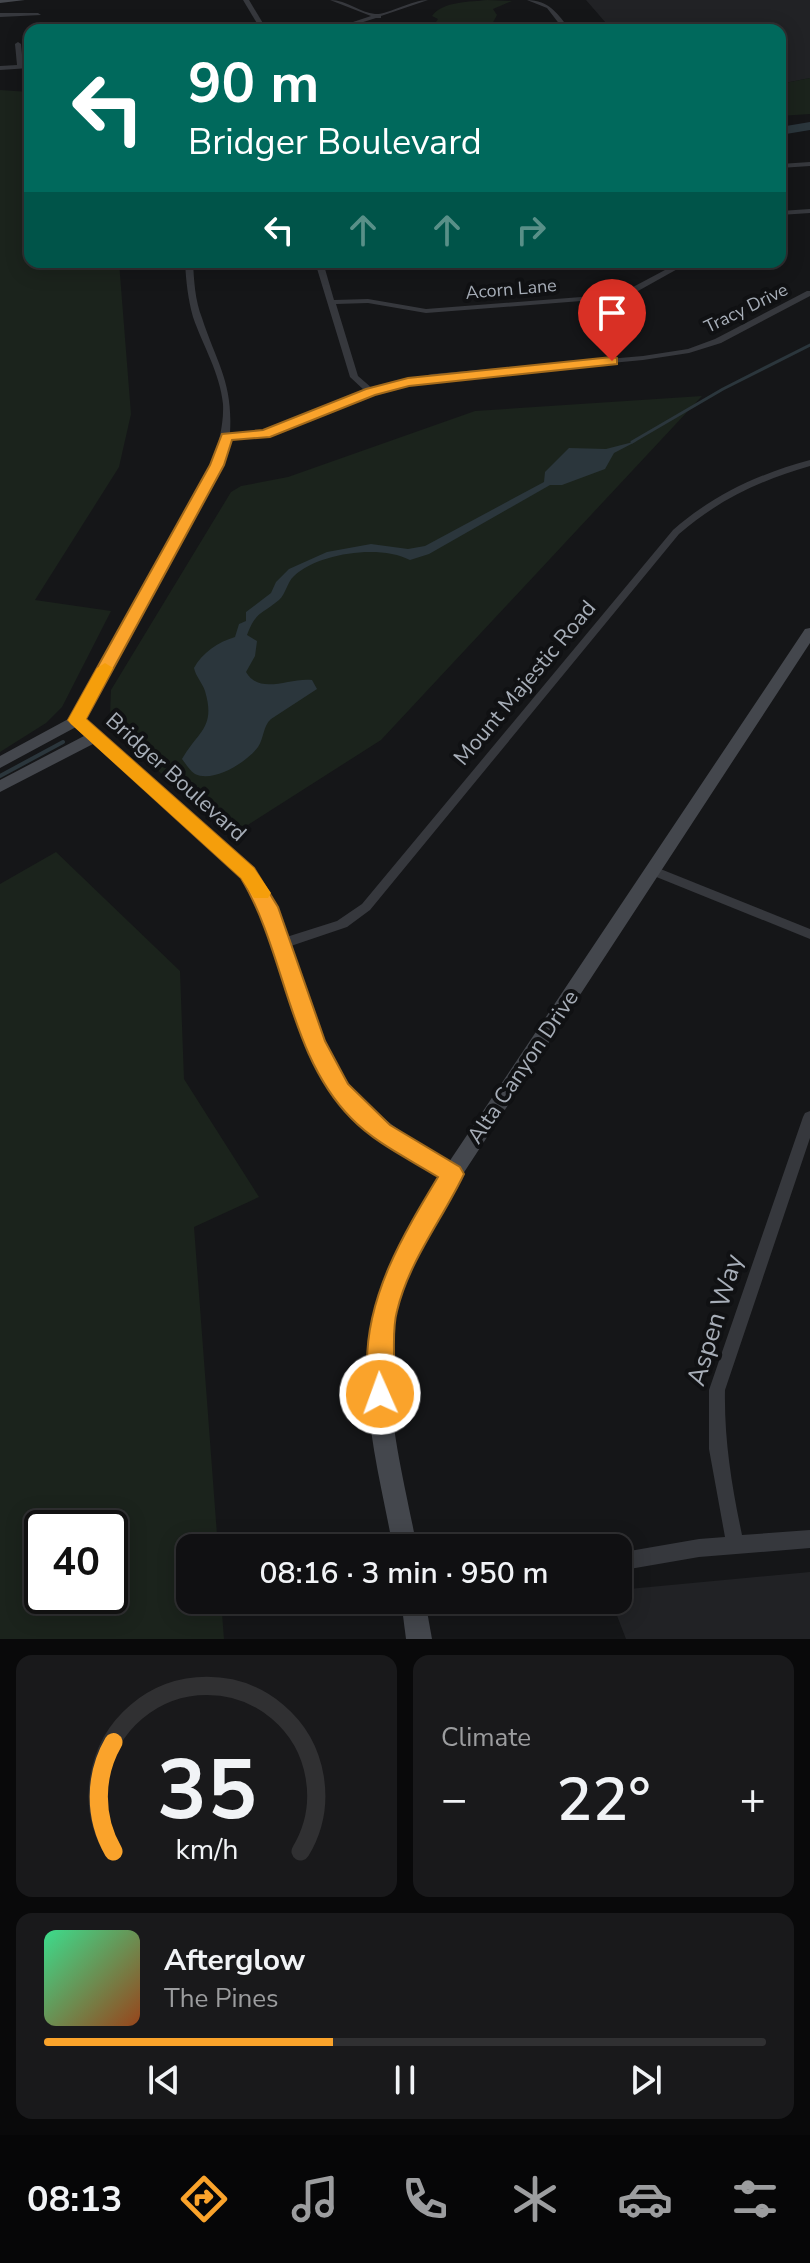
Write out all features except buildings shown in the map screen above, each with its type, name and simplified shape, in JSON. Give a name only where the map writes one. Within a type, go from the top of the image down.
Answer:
[{"type":"street","points":[[0,1],[22,0]]},
{"type":"street","points":[[246,0],[260,24]]},
{"type":"street","points":[[333,0],[379,17]]},
{"type":"street","points":[[354,24],[425,0]]},
{"type":"street","points":[[530,0],[549,7],[562,24]]},
{"type":"street","points":[[0,15],[38,15]]},
{"type":"street","points":[[18,44],[20,67]]},
{"type":"street","points":[[0,68],[24,67]]},
{"type":"street","points":[[786,166],[810,164]]},
{"type":"street","points":[[786,213],[810,211]]},
{"type":"street","points":[[0,763],[77,720],[217,465],[227,436],[229,403],[226,386],[191,301],[189,268]]},
{"type":"street","points":[[321,268],[354,377],[371,392]]},
{"type":"street","name":"Acorn Lane","points":[[331,302],[368,301],[426,311],[594,298],[635,289],[675,268]]},
{"type":"street","name":"Tracy Drive","points":[[227,436],[265,434],[371,392],[432,377],[689,351],[718,341],[810,293]]},
{"type":"street","name":"Mount Majestic Road","points":[[282,944],[342,924],[366,907],[676,532],[696,513],[747,483],[810,463]]},
{"type":"street","name":"Alta Canyon Drive","points":[[403,1534],[380,1394],[381,1337],[384,1311],[410,1245],[452,1174],[810,632]]},
{"type":"street","name":"Bridger Boulevard","points":[[77,720],[248,873],[268,907],[315,1043],[340,1090],[383,1132],[452,1174]]},
{"type":"street","points":[[0,787],[94,737]]},
{"type":"street","points":[[653,871],[810,934]]},
{"type":"street","name":"Aspen Way","points":[[735,1544],[718,1463],[714,1426],[717,1390],[810,1117]]},
{"type":"street","points":[[632,1560],[735,1544],[810,1539]]},
{"type":"street","points":[[416,1614],[419,1639]]},
{"type":"shaded area","points":[[586,0],[810,0],[810,78],[786,83],[786,24],[607,24]]},
{"type":"shaded area","points":[[512,1],[493,9],[497,15],[492,24],[432,24],[438,19],[432,16],[437,11],[457,3]]},
{"type":"shaded area","points":[[810,78],[810,114],[786,116],[786,83]]},
{"type":"shaded area","points":[[0,90],[24,92],[24,268],[119,268],[131,414],[119,467],[35,600],[111,611],[62,707],[46,723],[0,752]]},
{"type":"shaded area","points":[[702,396],[381,740],[232,835],[117,735],[110,715],[111,690],[231,492],[241,486],[288,477],[475,411]]},
{"type":"shaded area","points":[[637,441],[614,453],[605,469],[562,485],[550,485],[429,554],[410,560],[383,553],[350,553],[305,568],[292,579],[279,600],[253,622],[247,635],[257,641],[255,656],[246,672],[259,683],[312,680],[317,689],[271,719],[258,747],[230,770],[203,776],[193,773],[182,759],[207,721],[208,703],[194,668],[211,649],[235,637],[239,624],[246,621],[246,612],[271,593],[276,582],[289,569],[327,552],[371,544],[408,549],[425,546],[544,482],[545,472],[569,448],[606,449]]},
{"type":"shaded area","points":[[56,852],[180,971],[184,1079],[259,1197],[194,1227],[217,1534],[176,1534],[176,1614],[222,1614],[224,1639],[0,1639],[0,884]]},
{"type":"shaded area","points":[[810,1572],[810,1639],[626,1639],[616,1614],[632,1614],[632,1589]]},
{"type":"waterway","points":[[786,130],[810,126]]},
{"type":"waterway","points":[[632,442],[723,389],[810,345]]},
{"type":"waterway","points":[[0,776],[63,742]]},
{"type":"slow traffic","points":[[105,668],[77,720],[248,873],[261,893]]},
{"type":"route","points":[[380,1394],[379,1349],[384,1311],[410,1245],[452,1174],[383,1132],[340,1090],[315,1043],[268,907],[248,873],[77,720],[217,465],[227,436],[257,436],[273,432],[371,392],[432,377],[612,361]]}]
